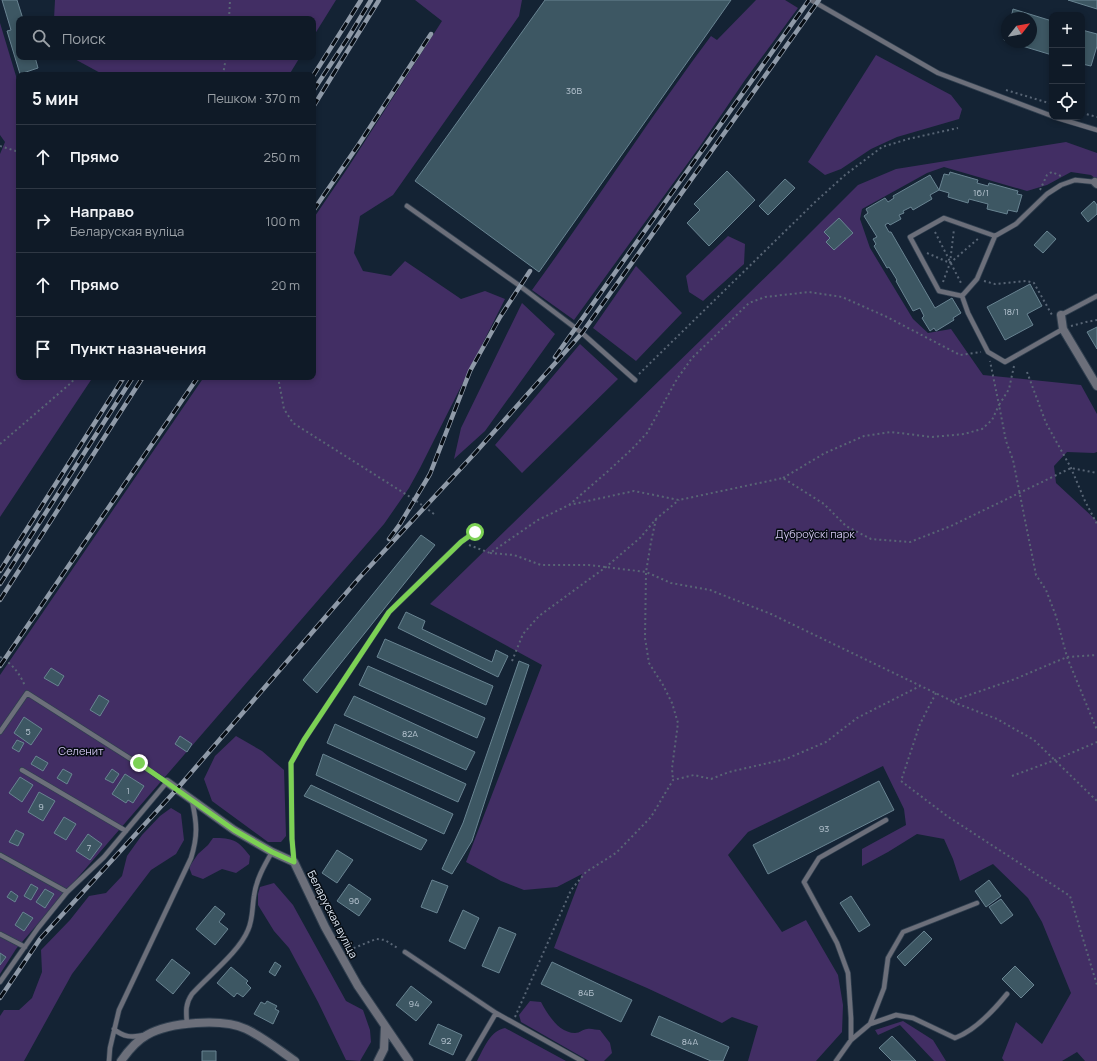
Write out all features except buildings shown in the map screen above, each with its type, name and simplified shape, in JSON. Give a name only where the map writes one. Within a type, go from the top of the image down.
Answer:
[{"type":"street","points":[[1061,315],[1065,328],[1097,386]]},
{"type":"street","name":"Беларуская вуліца","points":[[167,782],[234,830],[272,852],[294,862],[325,927],[358,986],[409,1061]]},
{"type":"street","points":[[121,1061],[136,1043],[147,1035],[159,1030],[187,1024],[218,1023],[232,1024],[246,1028],[295,1061]]},
{"type":"street","points":[[378,1061],[384,1049],[385,1026]]},
{"type":"lane","points":[[811,0],[938,73],[1049,115]]},
{"type":"lane","points":[[1063,120],[1097,130]]},
{"type":"lane","points":[[962,296],[977,279],[995,236],[1016,224],[1047,194],[1060,185],[1075,180],[1096,183]]},
{"type":"lane","points":[[407,206],[539,300],[582,333],[634,380]]},
{"type":"lane","points":[[962,296],[939,291],[910,237],[944,218],[995,236]]},
{"type":"lane","points":[[962,296],[968,313],[988,352],[1004,362],[1065,328]]},
{"type":"lane","points":[[1061,315],[1097,296]]},
{"type":"lane","points":[[294,862],[292,839],[291,763],[308,734],[389,612],[461,542],[475,532]]},
{"type":"lane","points":[[0,732],[27,694],[167,782],[104,857],[67,892],[0,982]]},
{"type":"lane","points":[[22,770],[126,831]]},
{"type":"lane","points":[[109,1061],[110,1048],[119,1010],[131,981],[191,858],[197,828],[192,800]]},
{"type":"lane","points":[[851,1040],[848,973],[837,943],[804,882],[819,858],[886,820]]},
{"type":"lane","points":[[187,1024],[186,1006],[188,999],[238,946],[249,929],[252,919],[256,883],[272,852]]},
{"type":"lane","points":[[0,855],[67,892]]},
{"type":"lane","points":[[870,1024],[884,988],[888,958],[903,932],[977,903]]},
{"type":"lane","points":[[0,934],[25,947]]},
{"type":"lane","points":[[405,952],[496,1013],[582,1061]]},
{"type":"lane","points":[[836,1061],[851,1040],[870,1024],[896,1015],[913,1018],[955,1038],[966,1034],[999,1004],[1007,994]]},
{"type":"lane","points":[[468,1061],[496,1013]]},
{"type":"lane","points":[[114,1029],[125,1036],[133,1037],[147,1035]]},
{"type":"path","points":[[229,16],[230,0]]},
{"type":"path","points":[[224,72],[226,60]]},
{"type":"path","points":[[1085,113],[1097,117]]},
{"type":"path","points":[[634,380],[809,208],[845,175],[882,147],[908,139],[958,128]]},
{"type":"path","points":[[0,146],[16,151]]},
{"type":"path","points":[[939,291],[950,263],[955,222]]},
{"type":"path","points":[[931,225],[965,291]]},
{"type":"path","points":[[950,263],[986,232]]},
{"type":"path","points":[[916,249],[950,263]]},
{"type":"path","points":[[977,279],[995,284],[1026,281],[1034,283],[1054,319],[1065,328],[1097,320]]},
{"type":"path","points":[[569,505],[606,473],[647,433],[677,379],[692,358],[749,303],[765,297],[808,292],[842,297],[887,317],[960,355],[988,352],[1006,441],[1013,460],[1036,575],[1046,590],[1056,616],[1067,658],[1097,730]]},
{"type":"path","points":[[490,553],[538,520],[569,505],[634,491],[679,500],[783,478],[826,453],[864,436],[891,432],[932,437],[964,434],[982,430],[992,420],[1009,389],[1017,356]]},
{"type":"path","points":[[1027,372],[1046,423],[1071,468],[1097,524]]},
{"type":"path","points":[[0,444],[74,380]]},
{"type":"path","points":[[279,380],[284,409],[293,424],[415,500],[434,514]]},
{"type":"path","points":[[783,478],[824,504],[846,526],[871,539],[910,542],[951,526],[1071,468],[1097,473]]},
{"type":"path","points":[[512,661],[523,634],[539,616],[606,567],[640,538],[656,519],[679,500]]},
{"type":"path","points":[[513,1022],[571,890],[586,872],[616,853],[651,817],[674,780],[672,768],[678,723],[672,703],[649,663],[645,638],[646,572],[656,519]]},
{"type":"path","points":[[461,542],[490,553],[514,554],[541,565],[583,565],[646,572],[671,583],[710,590],[771,614],[952,701],[997,719],[1034,740],[1097,801]]},
{"type":"path","points":[[952,701],[1015,679],[1067,658],[1097,655]]},
{"type":"path","points":[[0,657],[18,672],[27,694]]},
{"type":"path","points":[[674,780],[694,775],[712,779],[729,772],[786,759],[826,742],[857,718],[920,686]]},
{"type":"path","points":[[936,693],[920,724],[901,781],[947,816],[1070,896],[1097,985]]},
{"type":"path","points":[[1012,776],[1097,742]]},
{"type":"path","points":[[340,954],[376,939],[385,940],[405,952]]},
{"type":"green space","points":[[55,0],[336,0],[316,32],[316,16],[54,16]]},
{"type":"green space","name":"Селенит","points":[[415,0],[522,0],[519,16],[393,195],[360,216],[354,253],[363,271],[391,276],[405,261],[461,299],[485,291],[505,299],[420,468],[409,488],[384,524],[16,949],[0,974],[0,675],[202,380],[316,380],[316,215],[442,21]]},
{"type":"green space","points":[[756,0],[785,0],[798,8],[574,320],[532,290],[665,99],[711,36],[717,40]]},
{"type":"green space","points":[[0,23],[16,76],[16,380],[91,380],[0,517],[0,154],[5,142],[0,135]]},
{"type":"green space","points":[[876,55],[951,95],[962,109],[959,119],[897,137],[871,149],[841,169],[825,175],[808,162]]},
{"type":"green space","points":[[76,60],[298,60],[291,72],[98,72]]},
{"type":"green space","name":"Дуброўскі парк","points":[[1066,142],[1097,153],[1097,180],[1091,175],[1071,172],[1047,185],[1027,191],[944,167],[927,173],[862,209],[860,219],[870,248],[913,319],[928,333],[951,329],[983,375],[1081,385],[1097,414],[1097,452],[1067,452],[1054,466],[1056,483],[1097,521],[1097,1061],[1085,1061],[1077,1052],[1062,1061],[1004,1061],[1002,1058],[1016,1022],[1042,1044],[1071,993],[1042,922],[1028,898],[993,864],[960,881],[953,859],[944,839],[917,834],[862,866],[862,849],[906,825],[904,809],[883,766],[748,832],[728,855],[782,932],[806,920],[838,975],[843,1005],[842,1032],[816,1061],[748,1061],[758,1026],[732,1017],[722,1023],[647,988],[554,948],[582,874],[557,887],[524,890],[501,881],[466,862],[542,665],[430,604],[858,185],[896,169]]},
{"type":"green space","points":[[728,236],[745,244],[744,264],[703,301],[689,292],[686,276]]},
{"type":"green space","points":[[636,266],[682,313],[636,361],[593,328]]},
{"type":"green space","points":[[522,303],[555,334],[485,431],[454,459],[461,428]]},
{"type":"green space","points":[[580,344],[618,379],[522,473],[495,445]]},
{"type":"green space","points":[[236,736],[262,751],[284,770],[286,836],[281,842],[268,842],[212,801],[204,779],[215,756]]},
{"type":"green space","points":[[171,808],[181,814],[184,840],[176,854],[151,870],[72,974],[24,1061],[0,1061],[0,1016],[4,1010],[19,1010],[32,998],[42,972],[41,950],[70,920],[89,896],[106,893],[122,876],[127,856],[142,835],[160,816]]},
{"type":"green space","points":[[213,838],[230,839],[238,843],[250,856],[249,864],[236,873],[222,869],[203,879],[192,875],[189,867],[198,854]]},
{"type":"green space","points":[[274,883],[293,905],[346,1001],[363,1010],[370,1030],[371,1042],[360,1061],[346,1060],[318,1002],[289,948],[274,931],[258,905],[258,894],[260,887]]},
{"type":"green space","points":[[530,1001],[541,1002],[559,1027],[564,1030],[577,1033],[589,1029],[600,1030],[610,1043],[612,1053],[604,1061],[589,1061],[521,1022],[519,1015]]},
{"type":"green space","points":[[903,1021],[933,1040],[946,1061],[934,1061],[900,1025],[878,1035],[875,1030]]},
{"type":"green space","points":[[505,1028],[566,1061],[477,1061],[491,1036]]},
{"type":"railway","points":[[316,72],[361,0]]},
{"type":"railway","points":[[316,86],[371,0]]},
{"type":"railway","points":[[316,102],[379,0]]},
{"type":"railway","points":[[555,357],[809,0]]},
{"type":"railway","points":[[0,998],[40,939],[177,789],[360,577],[476,452],[582,333],[819,0]]},
{"type":"railway","points":[[316,207],[431,34]]},
{"type":"railway","points":[[389,539],[400,524],[430,474],[470,371],[500,317],[530,271]]},
{"type":"railway","points":[[0,571],[122,380]]},
{"type":"railway","points":[[0,584],[131,380]]},
{"type":"railway","points":[[0,600],[141,380]]},
{"type":"railway","points":[[0,666],[196,380]]},
{"type":"route","points":[[139,763],[234,830],[272,852],[294,862],[292,839],[291,763],[304,740],[389,612],[461,542],[475,532]]}]
